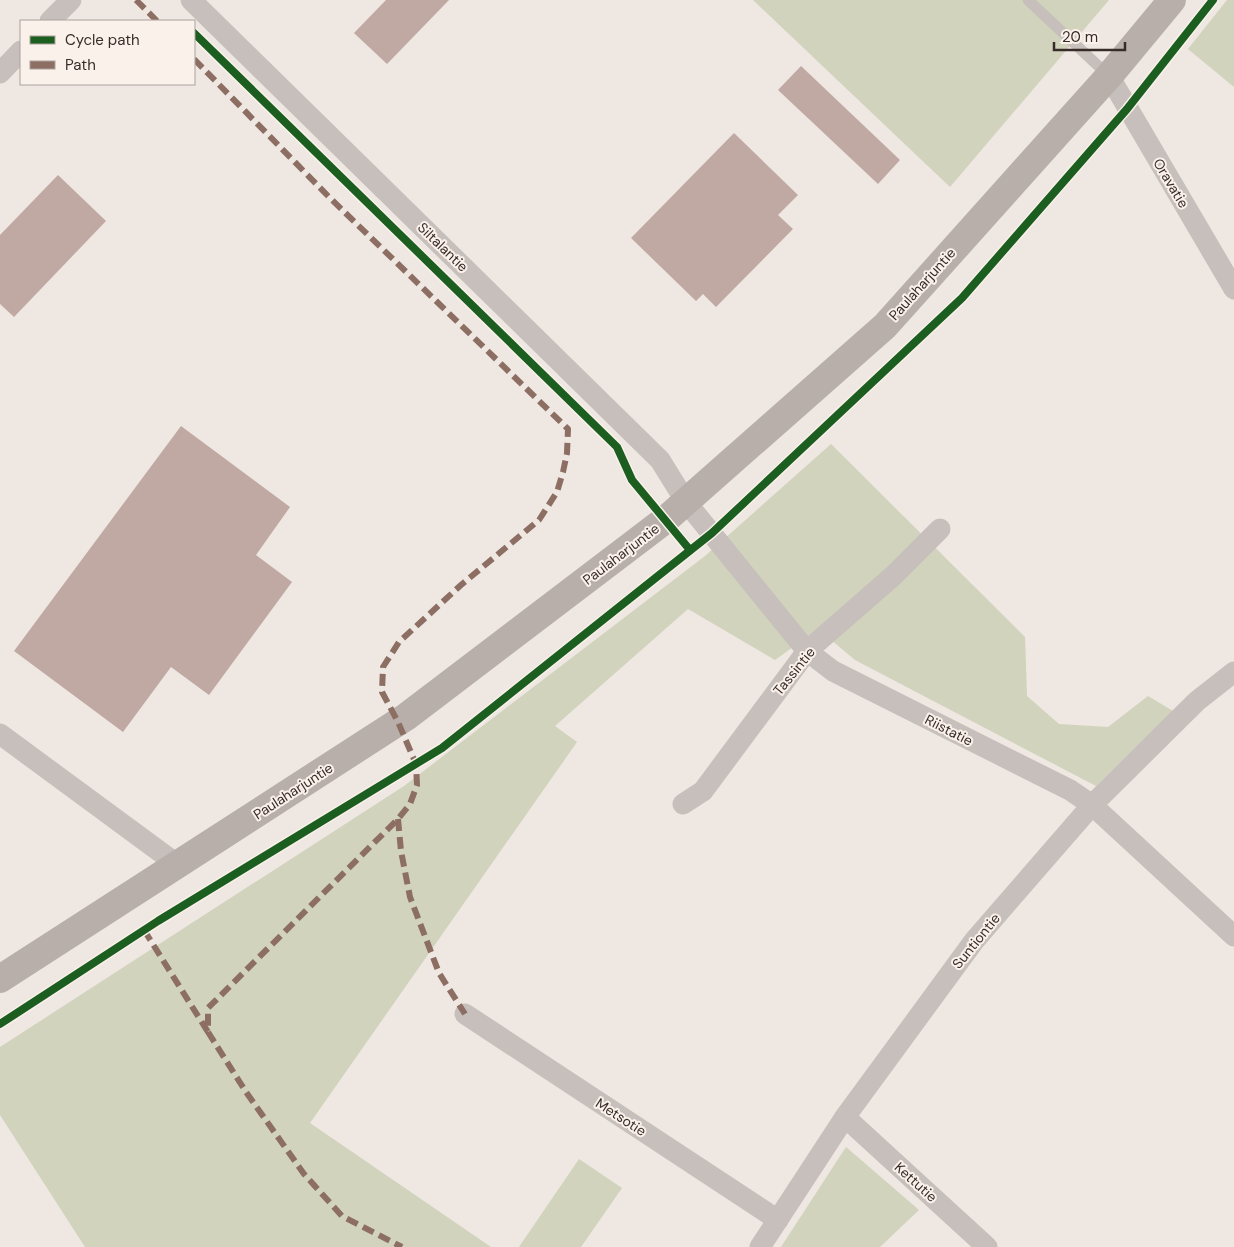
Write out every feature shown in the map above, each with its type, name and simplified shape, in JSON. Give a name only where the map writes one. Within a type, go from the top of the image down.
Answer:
[{"type":"main road","name":"Paulaharjuntie","points":[[0,979],[178,866],[406,717],[665,520],[885,326],[1108,76],[1172,0]]},
{"type":"street","points":[[51,20],[71,0]]},
{"type":"street","name":"Siltalantie","points":[[191,0],[660,460],[686,502]]},
{"type":"street","points":[[0,73],[20,52]]},
{"type":"street","name":"Oravatie","points":[[1108,76],[1234,289]]},
{"type":"street","name":"Riistatie","points":[[686,502],[807,652],[833,671],[1070,790],[1092,805],[1234,936]]},
{"type":"street","name":"Tassintie","points":[[683,804],[704,791],[807,652],[894,576],[940,529]]},
{"type":"street","name":"Suntiontie","points":[[760,1247],[845,1117],[974,941],[1092,805],[1197,701],[1234,672]]},
{"type":"street","points":[[0,734],[178,866]]},
{"type":"street","name":"Metsotie","points":[[465,1014],[778,1220]]},
{"type":"street","name":"Kettutie","points":[[845,1117],[987,1247]]},
{"type":"lane","points":[[1028,0],[1108,76]]},
{"type":"green space","points":[[753,0],[1109,0],[950,187]]},
{"type":"green space","points":[[1227,0],[1234,0],[1234,87],[1188,49]]},
{"type":"green space","points":[[831,444],[1025,637],[1027,696],[1059,724],[1108,727],[1148,696],[1173,711],[1096,786],[855,660],[818,629],[775,660],[688,609],[555,726],[577,742],[310,1123],[491,1247],[85,1247],[0,1115],[0,1047],[404,786],[705,556]]},
{"type":"green space","points":[[846,1147],[919,1210],[880,1247],[781,1247]]},
{"type":"green space","points":[[579,1159],[622,1188],[581,1247],[519,1247]]},
{"type":"building","points":[[386,0],[449,0],[387,64],[354,33]]},
{"type":"building","points":[[801,66],[900,160],[878,184],[778,90]]},
{"type":"building","points":[[734,133],[798,195],[778,215],[793,229],[716,307],[703,294],[696,301],[631,238]]},
{"type":"building","points":[[58,175],[106,221],[14,317],[0,304],[0,235]]},
{"type":"building","points":[[181,426],[290,507],[256,555],[292,582],[209,695],[171,667],[123,732],[14,651]]},
{"type":"marked path","points":[[136,0],[156,20]]},
{"type":"marked path","points":[[195,60],[330,198],[568,429],[567,453],[557,492],[539,520],[461,585],[399,642],[383,667],[382,692],[398,722],[416,764],[417,785],[410,804],[398,819],[208,1008],[208,1032],[246,1092],[304,1174],[342,1216],[402,1247]]},
{"type":"marked path","points":[[398,819],[401,851],[410,897],[439,973],[465,1014]]},
{"type":"marked path","points":[[144,930],[208,1032]]},
{"type":"cycle path","points":[[0,1024],[158,921],[442,748],[712,533],[962,298],[1127,109],[1213,0]]},
{"type":"cycle path","points":[[195,34],[617,447],[632,480],[690,550]]}]
